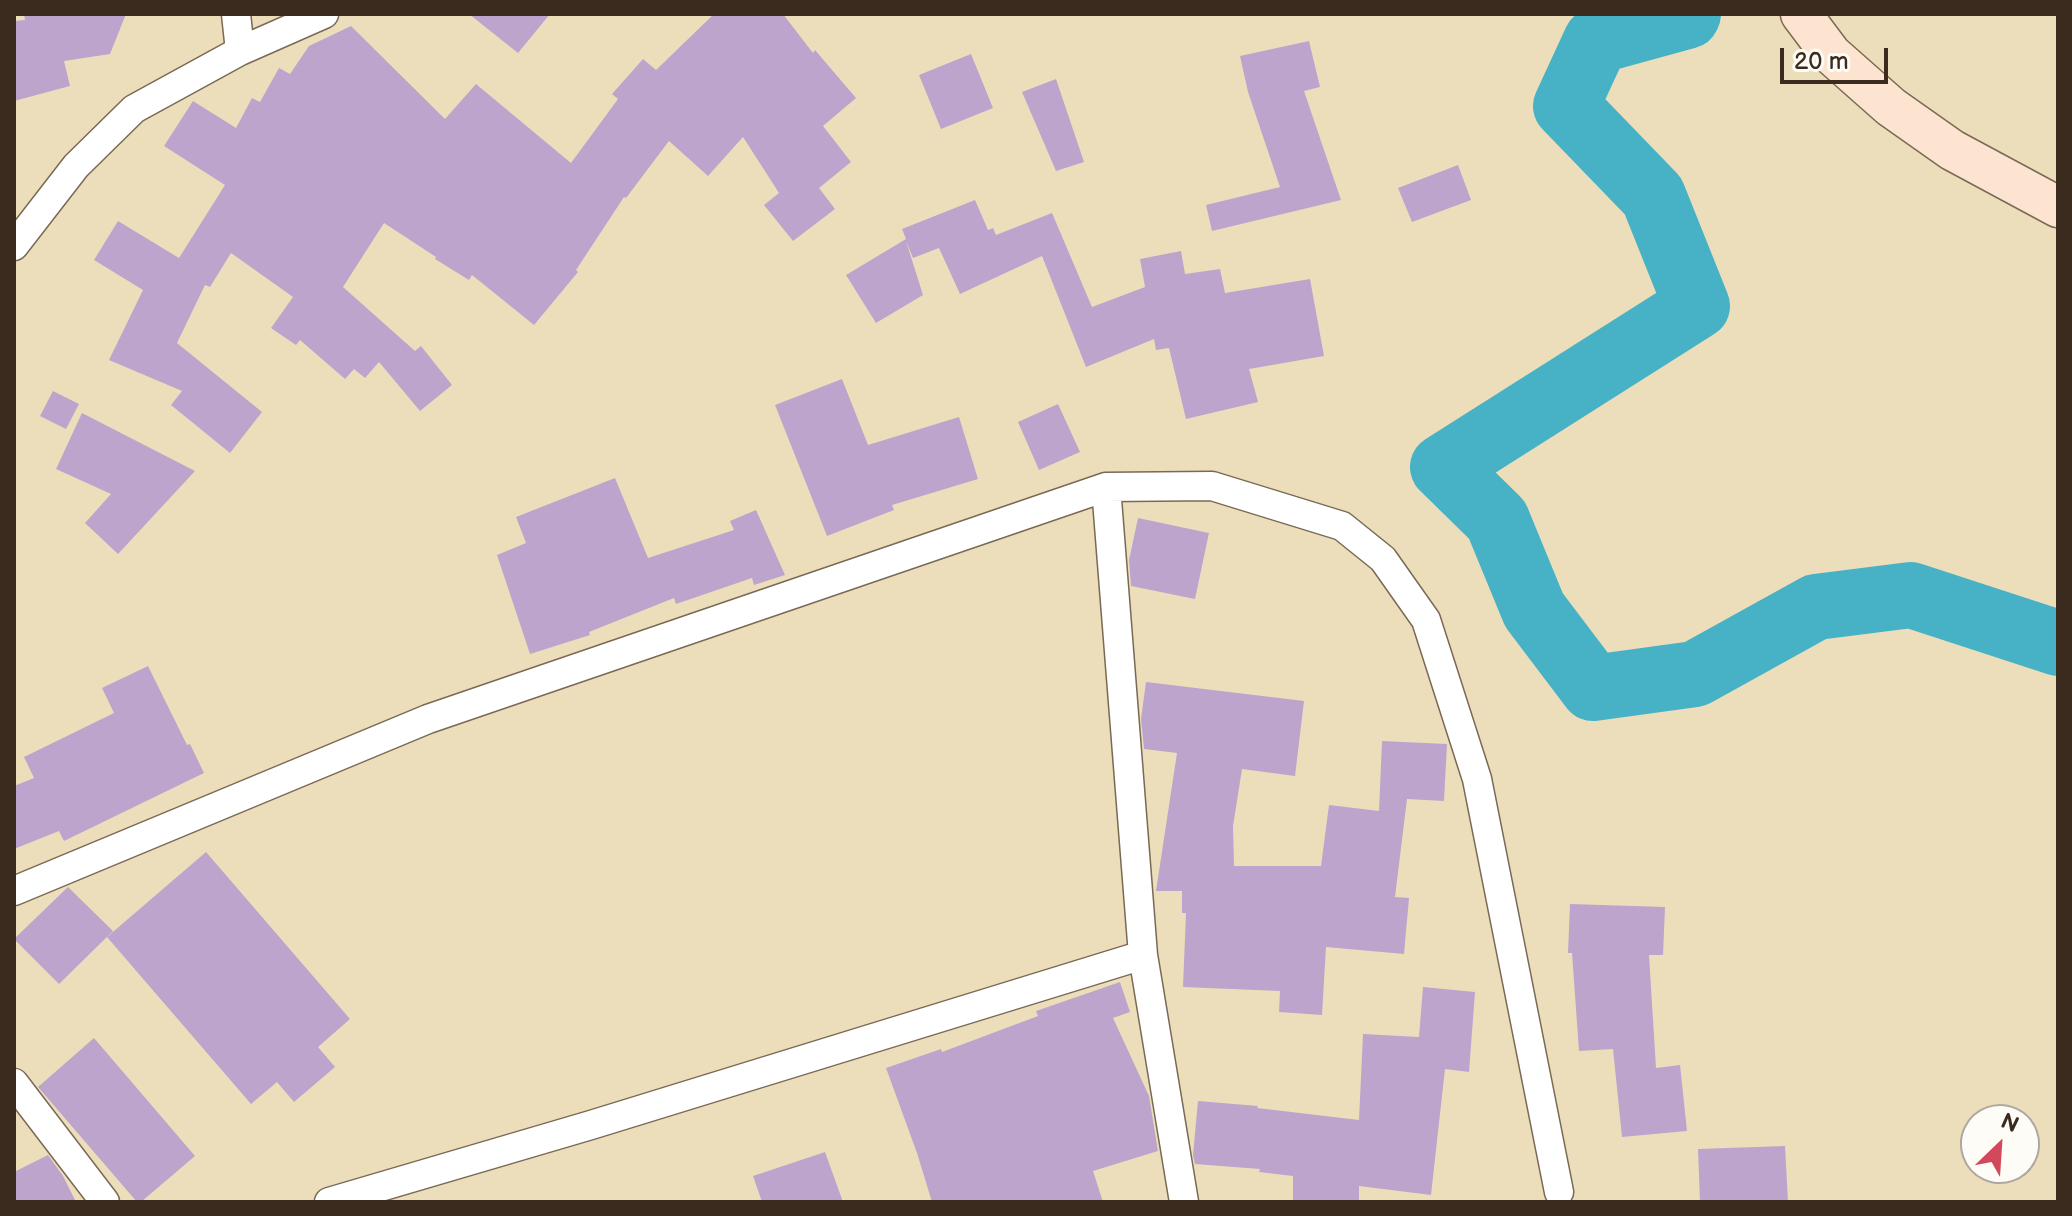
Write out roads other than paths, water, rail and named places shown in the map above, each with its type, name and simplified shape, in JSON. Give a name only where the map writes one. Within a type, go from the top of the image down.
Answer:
[{"type":"street","points":[[236,14],[240,51]]},
{"type":"street","points":[[14,246],[76,166],[134,109],[240,51],[324,14]]},
{"type":"street","points":[[1801,14],[1831,54],[1891,107],[1952,150],[2058,207]]},
{"type":"street","points":[[14,891],[428,719],[1106,487],[1212,486],[1342,526],[1383,559],[1426,620],[1477,779],[1559,1192]]},
{"type":"street","points":[[1106,487],[1143,955],[1184,1202]]},
{"type":"street","points":[[329,1202],[1143,955]]},
{"type":"street","points":[[14,1083],[105,1202]]},
{"type":"waterway","points":[[1688,14],[1596,41],[1566,106],[1653,196],[1697,306],[1443,467],[1497,520],[1534,610],[1593,688],[1695,674],[1816,607],[1911,595],[2058,643]]}]
